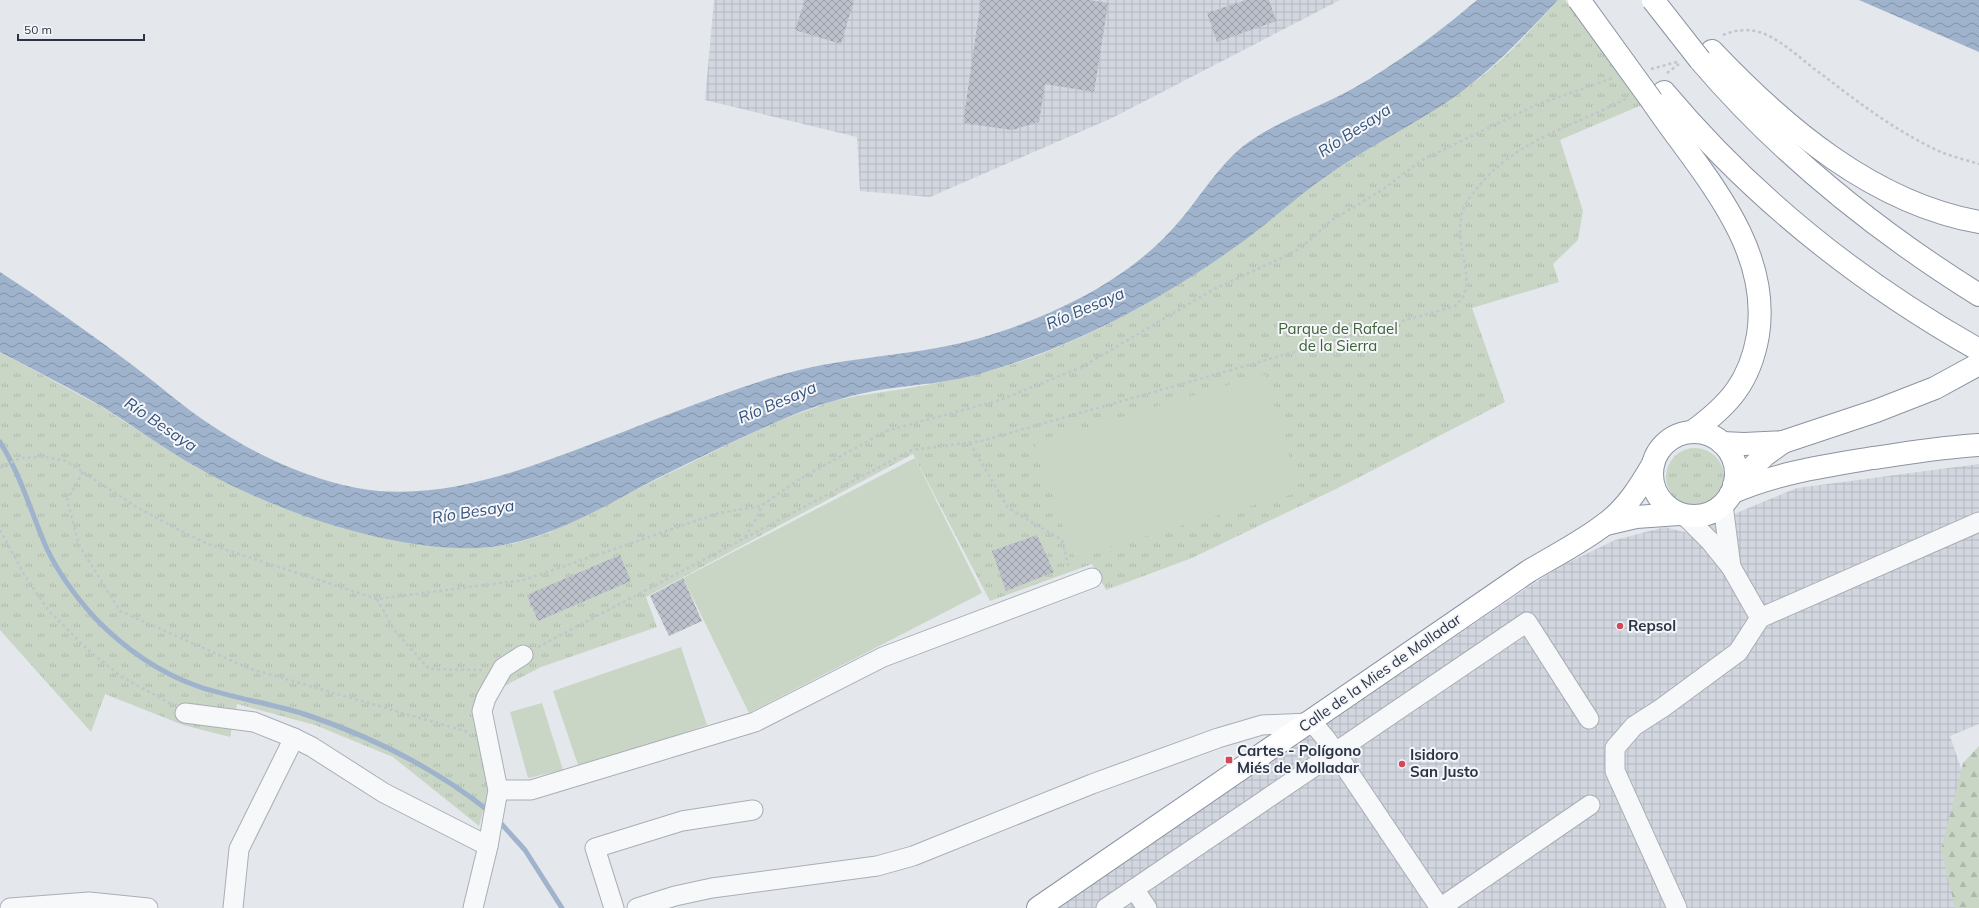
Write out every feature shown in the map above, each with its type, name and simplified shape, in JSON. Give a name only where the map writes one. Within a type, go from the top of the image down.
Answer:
[{"type":"highway","points":[[1579,0],[1653,91],[1776,207],[1877,287],[1911,310],[1972,346]]},
{"type":"highway","points":[[1596,0],[1737,226],[1750,255],[1759,291],[1760,316],[1757,340],[1744,378],[1724,406],[1692,432],[1679,435],[1661,448],[1653,464],[1652,481],[1655,490],[1664,504],[1682,515],[1705,515],[1729,494],[1765,455],[1783,442]]},
{"type":"highway","points":[[1654,0],[1699,54],[1777,142],[1841,198],[1910,250],[1979,295]]},
{"type":"highway","points":[[1670,0],[1699,54],[1740,80],[1768,106],[1817,146],[1854,171],[1920,205],[1957,217],[1979,222]]},
{"type":"highway","points":[[1722,443],[1744,444],[1783,442],[1876,411],[1935,388],[1979,364]]},
{"type":"highway","points":[[1692,432],[1713,437],[1722,443],[1728,450],[1735,467],[1729,494]]},
{"type":"highway","points":[[1729,494],[1762,481],[1802,470],[1916,452],[1979,445]]},
{"type":"highway","name":"Calle de la Mies de Molladar","points":[[1038,908],[1529,571],[1606,524],[1643,481],[1653,464]]},
{"type":"highway","name":"Calle de la Mies de Molladar","points":[[1606,524],[1636,518],[1682,515]]},
{"type":"street","points":[[1729,494],[1731,567]]},
{"type":"street","points":[[1682,515],[1710,541],[1731,567],[1760,618]]},
{"type":"street","points":[[1677,908],[1615,771],[1615,748],[1634,726],[1662,708],[1738,652],[1760,618],[1979,522]]},
{"type":"street","points":[[497,795],[531,790],[755,722],[883,657],[1092,578]]},
{"type":"street","points":[[1106,908],[1527,622],[1589,719]]},
{"type":"street","points":[[473,908],[488,846],[490,825],[497,795],[482,712],[492,685],[503,668],[523,655]]},
{"type":"street","points":[[185,713],[254,722],[294,738],[312,746],[384,793],[488,846]]},
{"type":"street","points":[[637,908],[675,896],[712,888],[877,866],[913,856],[1092,784],[1218,738],[1262,725],[1307,723],[1317,728],[1335,751],[1440,908],[1590,805]]},
{"type":"street","points":[[233,908],[239,849],[294,738]]},
{"type":"street","points":[[614,908],[596,848],[682,821],[753,810]]},
{"type":"street","points":[[1134,888],[1147,908]]},
{"type":"street","points":[[10,908],[89,902],[148,908]]},
{"type":"path","points":[[523,655],[912,450],[982,441],[1455,306],[1462,299],[1466,289],[1460,230],[1463,210],[1472,193],[1493,170],[1519,150],[1545,135],[1653,91],[1699,54],[1741,30],[1753,30],[1767,34],[1785,46],[1841,90],[1920,142],[1942,152],[1979,164]]},
{"type":"path","points":[[1647,69],[1699,54]]},
{"type":"path","points":[[0,468],[20,458],[45,457],[66,461],[135,506],[208,544],[247,558],[290,569],[377,599],[524,580],[705,518],[761,506],[798,480],[886,432],[1000,400],[1043,384],[1082,367],[1214,289],[1286,256],[1302,247],[1332,220],[1376,193],[1422,160],[1536,105],[1620,76]]},
{"type":"path","points":[[970,442],[1008,508],[1062,540],[1074,585]]},
{"type":"path","points":[[83,472],[67,500],[79,545],[120,611],[248,668],[487,737]]},
{"type":"path","points":[[745,537],[759,514],[761,506]]},
{"type":"path","points":[[0,530],[25,576],[49,611],[88,650],[122,677],[185,713]]},
{"type":"path","points":[[377,599],[394,630],[429,669],[481,669],[492,685]]},
{"type":"shaded area","points":[[714,0],[1340,0],[1112,118],[930,197],[860,191],[857,137],[705,100]]},
{"type":"shaded area","points":[[1979,464],[1979,724],[1950,736],[1979,821],[1979,908],[1058,908],[1293,745],[1561,566],[1615,540],[1665,527],[1688,533],[1797,488]]},
{"type":"green space","name":"Parque de Rafael de la Sierra","points":[[1558,0],[1565,0],[1644,104],[1560,140],[1583,211],[1578,240],[1553,264],[1559,282],[1472,308],[1505,402],[1340,487],[1192,558],[1106,590],[1092,564],[990,601],[913,454],[646,597],[657,627],[541,667],[475,701],[488,778],[488,794],[479,826],[393,757],[315,725],[237,704],[230,737],[183,725],[105,694],[91,732],[0,630],[0,352],[100,406],[197,468],[263,499],[335,525],[388,538],[484,548],[516,543],[548,533],[781,420],[836,400],[943,382],[1009,365],[1070,342],[1129,313],[1186,280],[1229,251],[1334,170],[1469,86],[1487,72],[1524,38]]},
{"type":"green space","points":[[1265,374],[1300,492],[1074,557],[1034,443]]},
{"type":"green space","points":[[1695,448],[1711,453],[1719,461],[1724,477],[1719,493],[1711,501],[1695,506],[1679,501],[1671,493],[1666,477],[1671,461],[1679,453]]},
{"type":"green space","points":[[915,458],[982,593],[749,713],[683,578]]},
{"type":"green space","points":[[681,647],[707,725],[579,768],[553,691]]},
{"type":"green space","points":[[542,703],[563,770],[528,778],[510,712]]},
{"type":"green space","points":[[1979,746],[1979,908],[1955,908],[1941,850],[1963,763]]},
{"type":"water","name":"Río Besaya","points":[[1477,0],[1558,0],[1502,57],[1457,95],[1427,115],[1342,166],[1317,183],[1245,240],[1192,276],[1137,309],[1109,324],[1050,350],[987,372],[952,380],[862,393],[838,399],[804,411],[765,427],[701,457],[559,528],[510,544],[484,548],[457,548],[391,540],[357,532],[290,511],[227,483],[198,468],[101,406],[0,352],[0,272],[99,340],[201,418],[245,446],[281,464],[338,484],[387,492],[448,488],[478,482],[537,464],[760,381],[823,365],[960,343],[1015,327],[1084,296],[1111,280],[1149,252],[1172,230],[1225,163],[1242,147],[1282,122],[1354,88],[1386,68],[1448,24]]},
{"type":"water","points":[[1859,0],[1979,0],[1979,52]]},
{"type":"building","points":[[805,0],[854,0],[841,44],[795,30]]},
{"type":"building","points":[[981,0],[1090,0],[1108,3],[1094,92],[1045,84],[1039,122],[1012,130],[963,123]]},
{"type":"building","points":[[1246,0],[1269,0],[1276,21],[1217,42],[1207,13]]},
{"type":"building","points":[[1037,535],[1054,572],[1006,591],[992,551]]},
{"type":"building","points":[[620,555],[631,581],[538,621],[527,595]]},
{"type":"building","points":[[683,578],[702,621],[669,636],[650,596]]},
{"type":"waterway","points":[[0,442],[20,481],[47,549],[62,576],[95,618],[130,649],[169,674],[197,686],[304,714],[353,732],[424,767],[447,781],[490,812]]},
{"type":"waterway","points":[[497,819],[525,850],[562,908]]},
{"type":"place","name":"Repsol","points":[[1620,626]]},
{"type":"place","name":"Cartes - Polígono Miés de Molladar","points":[[1229,760]]},
{"type":"place","name":"Isidoro San Justo","points":[[1402,764]]}]
